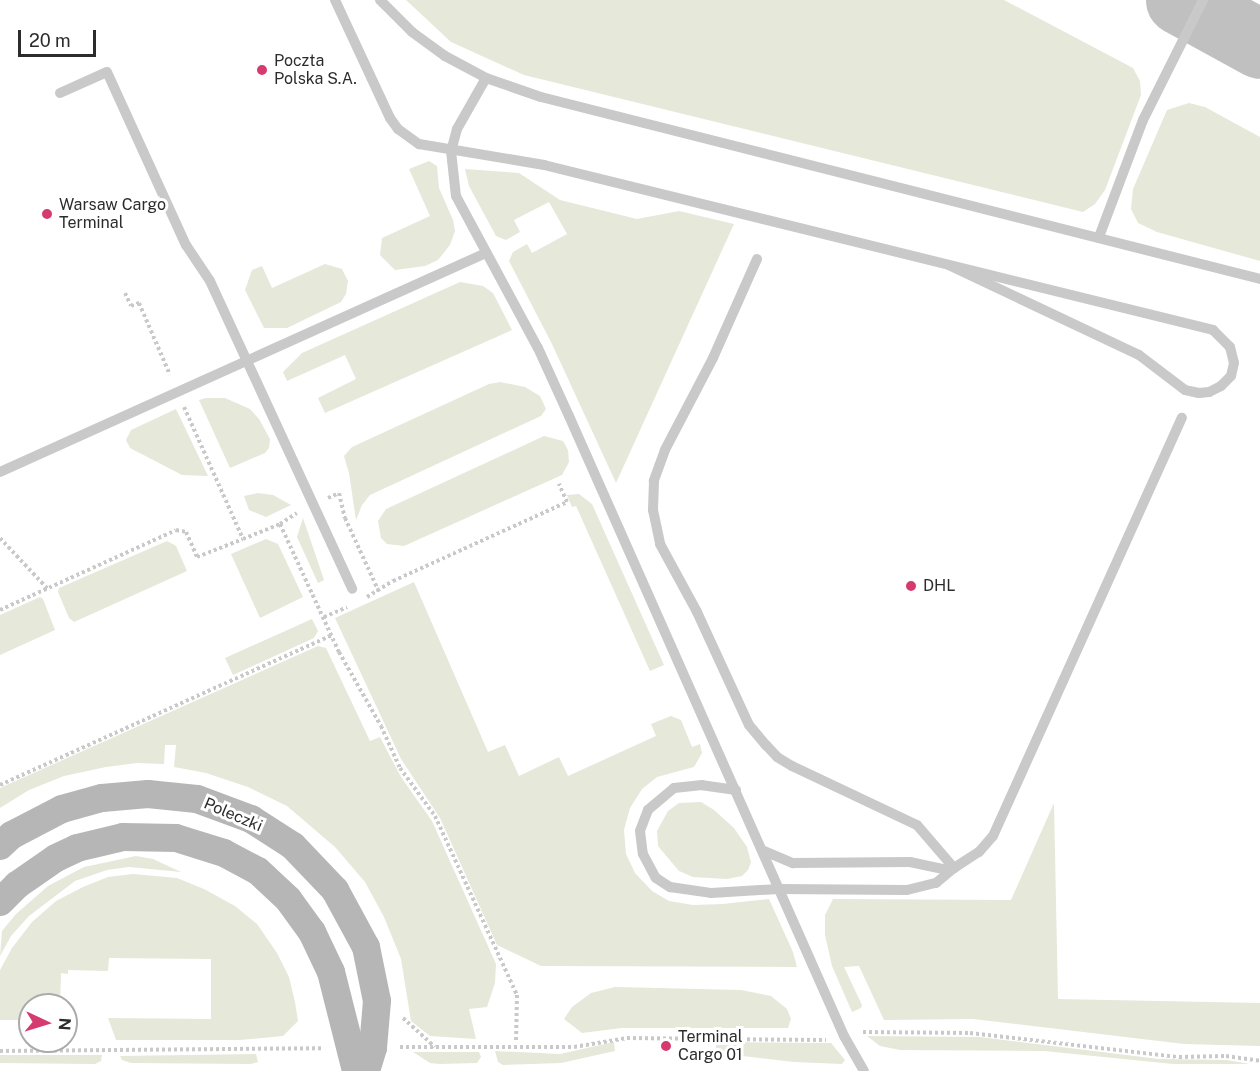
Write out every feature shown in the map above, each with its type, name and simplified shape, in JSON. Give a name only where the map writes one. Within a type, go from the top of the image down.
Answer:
[{"type":"main road","name":"Poleczki","points":[[0,846],[12,835],[62,808],[102,798],[148,794],[197,799],[251,819],[292,846],[335,890],[366,947],[377,1001],[373,1048],[366,1071]]},
{"type":"main road","points":[[0,902],[17,885],[56,858],[77,848],[123,837],[177,838],[224,853],[258,871],[288,899],[312,932],[331,972],[356,1071]]},
{"type":"lane","points":[[335,0],[390,118],[398,129],[419,144],[544,165],[1213,330],[1230,347],[1234,363],[1231,376],[1209,392],[1199,393],[1185,390],[1139,355],[949,265]]},
{"type":"lane","points":[[380,0],[412,32],[445,56],[486,78],[541,97],[1260,279]]},
{"type":"lane","points":[[1098,237],[1143,120],[1203,0]]},
{"type":"lane","points":[[60,93],[107,72],[186,245],[210,281],[351,589]]},
{"type":"lane","points":[[486,78],[457,129],[451,151],[456,196],[536,346],[844,1036],[864,1071]]},
{"type":"lane","points":[[0,472],[486,253]]},
{"type":"lane","points":[[757,259],[713,358],[665,450],[654,481],[653,510],[660,544],[697,612],[749,725],[766,745],[777,757],[916,825],[952,869]]},
{"type":"lane","points":[[736,790],[702,785],[674,788],[648,810],[640,831],[643,854],[656,878],[670,886],[687,891],[907,890],[936,883],[952,869],[979,852],[993,836],[1182,418]]},
{"type":"lane","points":[[762,850],[793,863],[910,862],[952,869]]},
{"type":"path","points":[[125,294],[131,306],[139,303],[243,539]]},
{"type":"path","points":[[361,600],[379,592],[393,581],[567,502],[559,484]]},
{"type":"path","points":[[0,609],[176,530],[186,532],[197,557],[280,524],[332,635],[381,726],[400,768],[435,816],[517,995],[516,1041]]},
{"type":"path","points":[[0,537],[47,588]]},
{"type":"path","points":[[324,617],[351,604]]},
{"type":"path","points":[[0,784],[332,635]]},
{"type":"path","points":[[864,1032],[970,1033],[1179,1057],[1226,1056],[1260,1061]]},
{"type":"path","points":[[409,1047],[574,1047],[627,1038],[830,1040]]},
{"type":"path","points":[[0,1051],[297,1048]]},
{"type":"shaded area","points":[[406,0],[1004,0],[1133,68],[1140,81],[1141,95],[1105,190],[1095,204],[1083,212],[524,75],[451,42]]},
{"type":"shaded area","points":[[1189,103],[1205,107],[1260,137],[1260,261],[1157,232],[1138,223],[1131,209],[1133,189],[1167,110]]},
{"type":"shaded area","points":[[429,161],[437,166],[439,188],[453,220],[455,231],[450,245],[438,260],[425,266],[395,270],[380,255],[382,238],[430,216],[409,169]]},
{"type":"shaded area","points":[[465,169],[519,173],[560,200],[637,219],[679,211],[734,224],[616,483],[552,344],[509,261],[513,252],[527,244],[532,253],[567,234],[549,202],[514,220],[520,232],[506,240],[496,236],[469,186]]},
{"type":"shaded area","points":[[325,264],[342,269],[348,281],[346,294],[341,302],[287,328],[264,328],[245,290],[252,270],[262,266],[272,288]]},
{"type":"shaded area","points":[[460,282],[483,286],[493,293],[512,330],[325,413],[318,398],[356,379],[345,355],[287,381],[283,372],[302,353]]},
{"type":"shaded area","points":[[500,382],[525,387],[540,396],[546,409],[541,416],[370,495],[362,505],[356,520],[344,456],[352,447],[489,384]]},
{"type":"shaded area","points":[[225,398],[250,409],[259,419],[270,439],[269,448],[265,453],[230,468],[199,400]]},
{"type":"shaded area","points":[[176,409],[208,476],[182,475],[130,448],[126,440],[131,430]]},
{"type":"shaded area","points":[[544,436],[563,441],[568,450],[569,462],[562,475],[404,546],[387,544],[381,538],[378,521],[386,509]]},
{"type":"shaded area","points":[[258,493],[273,495],[291,505],[266,517],[249,510],[244,496]]},
{"type":"shaded area","points":[[579,494],[592,504],[664,665],[650,671],[576,506],[572,507],[567,495]]},
{"type":"shaded area","points":[[303,518],[324,580],[318,583],[297,537]]},
{"type":"shaded area","points":[[266,539],[278,544],[303,597],[260,618],[231,554]]},
{"type":"shaded area","points":[[167,541],[176,546],[187,571],[74,622],[69,618],[58,592],[59,588]]},
{"type":"shaded area","points":[[414,582],[488,752],[505,745],[519,776],[559,757],[568,776],[656,736],[651,724],[671,716],[681,720],[692,747],[700,744],[702,753],[694,767],[657,777],[642,789],[630,808],[624,830],[626,854],[635,873],[652,891],[669,901],[693,905],[769,899],[793,952],[797,967],[541,966],[497,945],[440,818],[401,759],[335,618]]},
{"type":"shaded area","points":[[40,597],[43,599],[55,630],[0,655],[0,615]]},
{"type":"shaded area","points":[[312,619],[318,631],[314,638],[233,675],[225,658]]},
{"type":"shaded area","points":[[318,646],[326,648],[370,741],[380,737],[401,777],[432,821],[496,964],[495,983],[487,1007],[469,1009],[476,1039],[430,1036],[411,1021],[401,959],[384,917],[365,882],[335,847],[287,806],[248,787],[206,773],[174,767],[176,745],[165,745],[164,764],[137,763],[64,776],[29,790],[0,808],[0,788]]},
{"type":"shaded area","points":[[701,802],[734,828],[747,847],[751,862],[748,870],[742,876],[727,879],[693,877],[679,871],[658,846],[657,831],[668,811],[679,803]]},
{"type":"shaded area","points":[[1054,803],[1058,999],[1260,1003],[1260,1046],[1184,1044],[973,1019],[884,1020],[859,966],[844,967],[862,1005],[861,1008],[852,1012],[832,966],[825,935],[825,915],[833,899],[1011,900]]},
{"type":"shaded area","points":[[136,856],[153,859],[181,872],[129,867],[107,870],[75,881],[29,916],[11,936],[0,956],[2,931],[16,914],[48,886],[84,867]]},
{"type":"shaded area","points":[[133,874],[177,878],[204,889],[235,906],[257,924],[277,953],[289,977],[298,1021],[283,1036],[240,1040],[116,1040],[108,1018],[211,1019],[211,959],[109,958],[108,971],[68,970],[68,974],[61,973],[60,993],[18,993],[18,1020],[0,1020],[0,970],[12,948],[32,922],[56,901],[108,877]]},
{"type":"shaded area","points":[[615,987],[741,990],[771,996],[787,1009],[791,1019],[788,1028],[622,1028],[582,1033],[564,1019],[572,1007],[591,993]]},
{"type":"shaded area","points":[[867,1036],[980,1037],[1159,1059],[1227,1060],[1250,1064],[1173,1064],[1044,1051],[900,1050],[880,1046]]},
{"type":"shaded area","points":[[614,1042],[615,1051],[561,1063],[503,1065],[498,1062],[495,1051],[560,1054]]},
{"type":"shaded area","points":[[719,1042],[831,1043],[845,1060],[842,1064],[794,1062],[716,1053],[716,1045]]},
{"type":"shaded area","points":[[413,1052],[479,1052],[481,1057],[477,1063],[440,1064],[430,1063]]},
{"type":"shaded area","points":[[256,1054],[258,1062],[251,1064],[131,1063],[122,1060],[120,1056]]},
{"type":"shaded area","points":[[0,1055],[102,1055],[101,1061],[95,1064],[0,1063]]},
{"type":"taxiway","points":[[1180,0],[1260,44]]},
{"type":"place","name":"Poczta Polska S.A.","points":[[262,70]]},
{"type":"place","name":"Warsaw Cargo Terminal","points":[[47,214]]},
{"type":"place","name":"DHL","points":[[911,586]]},
{"type":"place","name":"Terminal Cargo 01","points":[[666,1046]]}]
